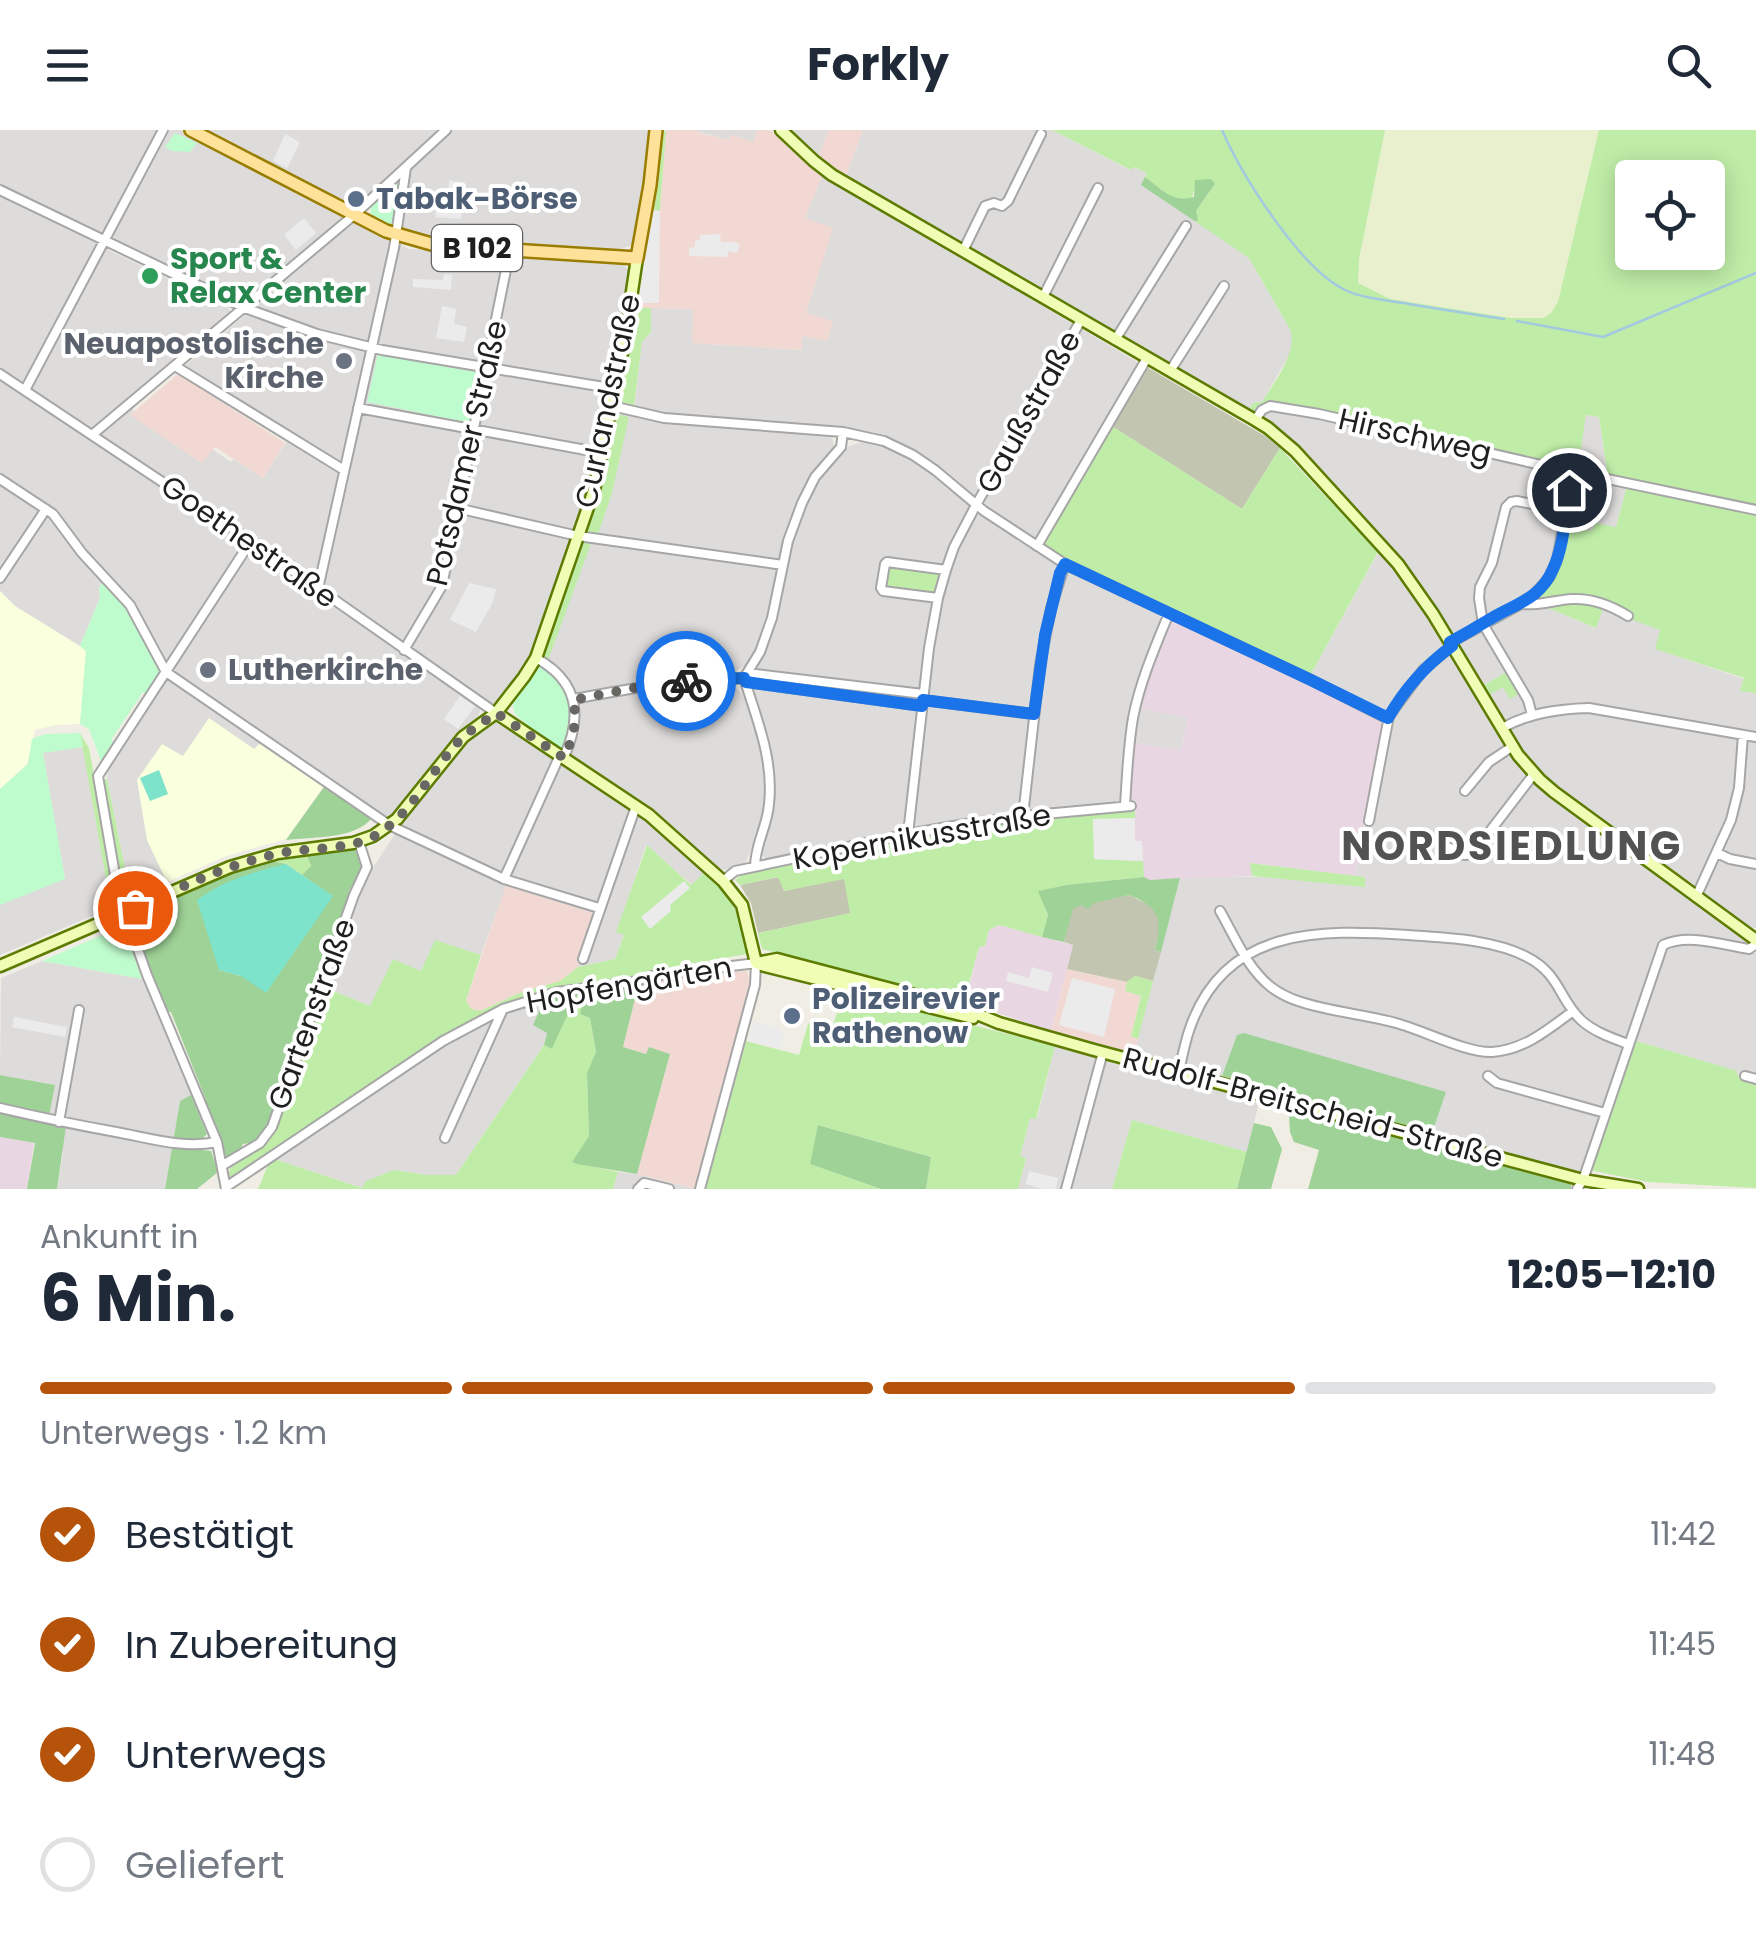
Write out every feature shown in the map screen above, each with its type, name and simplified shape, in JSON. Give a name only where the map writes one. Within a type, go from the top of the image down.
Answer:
[{"type":"main road","name":"B 102","points":[[191,130],[396,236],[435,245],[637,258]]},
{"type":"main road","name":"Curlandstraße","points":[[637,258],[656,130]]},
{"type":"street","points":[[24,390],[164,130]]},
{"type":"street","points":[[92,435],[354,215],[446,130]]},
{"type":"street","points":[[780,130],[832,175],[1284,441],[1369,530],[1413,584],[1534,774],[1696,897],[1751,932],[1756,942],[1749,949],[1687,939],[1663,944],[1580,1184]]},
{"type":"street","points":[[964,251],[985,206],[1002,206],[1008,200],[1041,134]]},
{"type":"street","points":[[318,589],[396,236],[406,168]]},
{"type":"street","points":[[1043,298],[1098,188]]},
{"type":"street","points":[[0,190],[245,308],[317,334],[372,348],[616,389]]},
{"type":"street","points":[[1115,340],[1186,226]]},
{"type":"street","name":"Potsdamer Straße","points":[[404,650],[440,591],[510,250]]},
{"type":"street","name":"Curlandstraße","points":[[359,842],[397,818],[457,744],[496,713],[536,658],[594,490],[616,389],[637,258]]},
{"type":"street","points":[[1170,371],[1224,286]]},
{"type":"street","name":"Gaußstraße","points":[[908,834],[923,700],[946,570],[976,505],[1082,320]]},
{"type":"street","points":[[1037,546],[1147,358]]},
{"type":"street","points":[[175,366],[344,470]]},
{"type":"street","name":"Goethestraße","points":[[0,374],[496,713]]},
{"type":"street","points":[[612,406],[664,418],[843,432],[884,441],[935,470],[976,505],[1065,564],[1388,718]]},
{"type":"street","name":"Hirschweg","points":[[1254,420],[1270,406],[1319,414],[1756,510]]},
{"type":"street","points":[[358,408],[602,453]]},
{"type":"street","points":[[755,867],[755,850],[768,816],[770,778],[746,678],[772,618],[788,541],[802,503],[816,478],[841,448],[843,432]]},
{"type":"street","points":[[1368,821],[1388,718],[1423,670],[1451,644],[1522,604],[1553,570],[1573,470]]},
{"type":"street","points":[[0,480],[53,514],[82,553],[130,605],[166,672],[389,825],[504,879],[599,908]]},
{"type":"street","points":[[1532,715],[1528,700],[1483,624],[1480,587],[1492,563],[1506,507],[1511,502],[1566,511]]},
{"type":"street","points":[[458,508],[578,536],[783,565]]},
{"type":"street","points":[[0,578],[46,510]]},
{"type":"street","points":[[226,1186],[217,1142],[147,976],[126,913],[98,776],[251,542]]},
{"type":"street","points":[[938,598],[883,590],[884,564],[946,570]]},
{"type":"street","points":[[1023,816],[1048,621],[1065,564]]},
{"type":"street","points":[[1522,604],[1586,600],[1628,616]]},
{"type":"street","name":"Kopernikusstraße","points":[[724,880],[735,872],[755,867],[908,834],[1023,816],[1128,806],[1134,714],[1148,663],[1169,613]]},
{"type":"street","points":[[504,879],[574,730],[573,700],[562,678],[554,668],[536,658]]},
{"type":"street","points":[[573,700],[644,686],[746,678],[1034,714]]},
{"type":"street","points":[[1502,728],[1532,715],[1588,708],[1756,737]]},
{"type":"street","points":[[496,713],[636,806],[724,880],[742,905],[756,963],[754,984],[700,1189]]},
{"type":"street","points":[[1696,897],[1737,799],[1743,734]]},
{"type":"street","points":[[1465,791],[1489,762],[1513,746]]},
{"type":"street","points":[[1450,848],[1466,856],[1474,852],[1534,774]]},
{"type":"street","points":[[583,958],[636,806]]},
{"type":"street","points":[[0,966],[220,871],[292,851],[359,842]]},
{"type":"street","name":"Gartenstraße","points":[[223,1165],[260,1143],[272,1127],[367,867],[359,842]]},
{"type":"street","points":[[1717,854],[1756,864]]},
{"type":"street","points":[[1220,910],[1260,976],[1298,1001],[1400,1024],[1483,1051],[1509,1049],[1531,1041],[1574,1010]]},
{"type":"street","points":[[1179,1072],[1190,1028],[1219,979],[1246,956],[1272,942],[1322,933],[1394,934],[1512,950],[1539,964],[1581,1019],[1597,1031],[1628,1044]]},
{"type":"street","name":"Rudolf-Breitscheid-Straße","points":[[756,963],[777,959],[792,962],[1580,1184],[1638,1189]]},
{"type":"street","name":"Hopfengärten","points":[[226,1186],[443,1041],[503,1009],[557,992],[756,963]]},
{"type":"street","name":"Hopfengärten","points":[[445,1138],[466,1102],[503,1009]]},
{"type":"street","points":[[58,1122],[79,1010]]},
{"type":"street","points":[[1066,1189],[1103,1052]]},
{"type":"street","points":[[1488,1076],[1497,1083],[1605,1113]]},
{"type":"street","points":[[1745,1076],[1756,1079]]},
{"type":"street","points":[[0,1108],[180,1144],[217,1142]]},
{"type":"street","points":[[638,1189],[644,1182],[668,1189]]},
{"type":"shaded area","points":[[0,130],[158,130],[98,245],[229,308],[230,314],[126,400],[134,411],[131,415],[202,463],[212,449],[263,478],[286,442],[338,473],[312,591],[481,707],[478,718],[457,734],[389,819],[264,736],[255,750],[147,840],[167,882],[131,898],[108,770],[171,673],[107,577],[99,588],[100,598],[80,646],[15,606],[0,591]]},
{"type":"shaded area","points":[[170,130],[180,130],[409,249],[619,260],[630,272],[588,493],[532,651],[494,707],[324,589],[351,469],[185,366],[243,317],[241,303],[113,240]]},
{"type":"shaded area","points":[[207,130],[651,130],[635,241],[621,249],[576,251],[435,242],[404,232],[412,169],[407,163],[355,209]]},
{"type":"shaded area","points":[[666,130],[698,130],[729,140],[731,135],[754,142],[757,130],[770,130],[822,176],[805,218],[833,228],[806,313],[833,321],[827,341],[802,336],[802,350],[692,343],[693,309],[640,308],[652,210],[660,210]]},
{"type":"shaded area","points":[[698,130],[757,130],[754,143]]},
{"type":"shaded area","points":[[785,130],[829,130],[817,160]]},
{"type":"shaded area","points":[[829,130],[863,130],[845,178],[817,160]]},
{"type":"shaded area","points":[[863,130],[1052,130],[1130,170],[1133,167],[1147,173],[1142,185],[1249,258],[1291,331],[1290,354],[1262,402],[1253,403],[1247,412],[845,178]]},
{"type":"shaded area","points":[[1385,130],[1599,130],[1562,290],[1551,313],[1538,319],[1511,318],[1390,299],[1357,283]]},
{"type":"shaded area","points":[[285,134],[300,142],[287,168],[273,161]]},
{"type":"shaded area","points":[[822,176],[1139,363],[1036,542],[984,507],[923,455],[873,432],[634,408],[642,342],[651,332],[651,308],[693,309],[693,343],[801,350],[802,336],[827,341],[833,321],[806,314],[832,228],[804,219]]},
{"type":"shaded area","points":[[449,180],[465,183],[461,219],[435,217],[436,209],[447,209]]},
{"type":"shaded area","points":[[652,210],[660,211],[659,303],[639,303]]},
{"type":"shaded area","points":[[304,218],[316,233],[296,250],[284,235]]},
{"type":"shaded area","points":[[720,234],[721,242],[740,245],[737,253],[728,251],[728,257],[689,256],[689,248],[695,247],[700,235]]},
{"type":"shaded area","points":[[444,274],[452,275],[451,290],[413,287],[413,279],[443,280]]},
{"type":"shaded area","points":[[442,306],[456,309],[454,324],[467,327],[464,342],[436,338]]},
{"type":"shaded area","points":[[1145,366],[1280,448],[1242,509],[1110,425]]},
{"type":"shaded area","points":[[178,374],[285,443],[263,478],[215,447],[202,463],[130,415]]},
{"type":"shaded area","points":[[1268,410],[1320,417],[1457,447],[1497,460],[1627,486],[1616,527],[1593,532],[1567,526],[1553,580],[1535,602],[1595,628],[1603,608],[1635,619],[1661,630],[1656,649],[1744,679],[1741,691],[1756,693],[1756,928],[1749,928],[1753,946],[1686,935],[1658,940],[1579,1174],[1432,1133],[1445,1092],[1237,1036],[1222,1076],[1134,1053],[1180,878],[1365,877],[1355,876],[1384,722],[1311,674],[1384,542],[1265,423],[1264,413]]},
{"type":"shaded area","points":[[620,411],[655,420],[826,434],[832,438],[835,449],[823,464],[782,558],[777,562],[583,533],[615,414]]},
{"type":"shaded area","points":[[1586,415],[1599,417],[1607,471],[1577,465]]},
{"type":"shaded area","points":[[865,441],[882,444],[921,463],[971,505],[970,511],[982,514],[1078,576],[1159,614],[1162,620],[1139,707],[1188,718],[1181,750],[1132,744],[1120,802],[914,829],[769,860],[762,856],[773,785],[751,693],[758,686],[755,678],[760,672],[756,663],[801,509],[814,485],[840,453]]},
{"type":"shaded area","points":[[582,539],[780,571],[762,641],[749,663],[731,674],[731,683],[755,718],[768,778],[763,825],[744,865],[719,871],[568,756],[579,721],[576,698],[558,667],[541,656]]},
{"type":"shaded area","points":[[469,583],[496,589],[476,632],[450,620]]},
{"type":"shaded area","points":[[0,591],[15,606],[86,650],[80,724],[35,730],[27,764],[0,789]]},
{"type":"shaded area","points":[[1176,619],[1382,719],[1355,876],[1251,863],[1252,876],[1150,880],[1144,877],[1142,861],[1094,859],[1135,812],[1129,810],[1132,743],[1181,750],[1188,718],[1139,708],[1169,623]]},
{"type":"shaded area","points":[[460,696],[475,706],[458,729],[444,719]]},
{"type":"shaded area","points":[[209,718],[254,749],[259,744],[323,787],[286,839],[226,856],[167,882],[147,840],[137,780],[162,744],[183,756]]},
{"type":"shaded area","points":[[495,722],[642,817],[705,872],[692,885],[646,845],[617,932],[624,934],[615,959],[578,967],[595,914],[506,887],[481,955],[436,941],[421,972],[370,1006],[326,988],[376,863],[462,747]]},
{"type":"shaded area","points":[[83,747],[113,907],[0,955],[0,905],[65,878],[42,752]]},
{"type":"shaded area","points":[[1135,818],[1135,841],[1142,841],[1143,861],[1094,859],[1093,819]]},
{"type":"shaded area","points":[[779,877],[784,891],[845,878],[851,913],[758,933],[751,903],[740,885]]},
{"type":"shaded area","points":[[684,881],[690,888],[650,929],[641,917]]},
{"type":"shaded area","points":[[506,886],[596,914],[578,967],[560,981],[522,992],[480,1011],[471,1009],[466,1000]]},
{"type":"shaded area","points":[[1129,895],[1151,906],[1157,915],[1160,927],[1155,950],[1161,952],[1153,981],[1135,976],[1127,982],[1067,969],[1073,945],[1064,942],[1072,909]]},
{"type":"shaded area","points":[[999,925],[1073,945],[1051,1031],[965,1002],[979,947],[985,946],[989,930]]},
{"type":"shaded area","points":[[1678,943],[1756,953],[1756,1081],[1736,1075],[1736,1071],[1633,1040],[1665,948]]},
{"type":"shaded area","points":[[42,961],[142,979],[191,1095],[180,1101],[165,1189],[57,1189],[63,1153],[48,1122],[55,1085],[0,1075],[1,978]]},
{"type":"shaded area","points":[[1032,967],[1053,973],[1048,992],[1006,981],[1008,972],[1029,978]]},
{"type":"shaded area","points":[[1067,969],[1127,982],[1126,991],[1141,995],[1131,1035],[1138,1039],[1134,1053],[1051,1031]]},
{"type":"shaded area","points":[[747,971],[750,985],[697,1189],[637,1174],[670,1054],[649,1048],[647,1054],[623,1047],[639,983]]},
{"type":"shaded area","points":[[1072,978],[1115,989],[1104,1037],[1059,1025]]},
{"type":"shaded area","points":[[545,998],[544,1045],[456,1175],[394,1170],[363,1188],[274,1159],[425,1055],[485,1020]]},
{"type":"shaded area","points":[[14,1017],[67,1027],[65,1037],[12,1027]]},
{"type":"shaded area","points":[[754,1021],[784,1032],[780,1049],[749,1041]]},
{"type":"shaded area","points":[[1055,1046],[1096,1060],[1063,1189],[1018,1189],[1026,1159],[1020,1157],[1030,1117],[1037,1118]]},
{"type":"shaded area","points":[[1105,1061],[1259,1103],[1247,1152],[1132,1120],[1112,1189],[1069,1189]]},
{"type":"shaded area","points":[[0,1137],[34,1143],[27,1189],[0,1189]]},
{"type":"shaded area","points":[[1029,1171],[1058,1178],[1056,1189],[1026,1184]]},
{"type":"shaded area","points":[[618,1172],[637,1174],[696,1189],[613,1189]]},
{"type":"green space","points":[[1052,130],[1385,130],[1359,259],[1358,283],[1390,299],[1511,318],[1543,318],[1558,302],[1599,130],[1756,130],[1756,507],[1602,475],[1602,470],[1607,470],[1599,417],[1586,415],[1578,468],[1528,461],[1411,429],[1286,403],[1265,403],[1255,411],[1249,409],[1253,403],[1262,402],[1283,368],[1290,350],[1291,331],[1249,258],[1196,222],[1196,211],[1214,186],[1206,180],[1196,180],[1192,199],[1171,197],[1145,177],[1147,173],[1134,167],[1131,170]]},
{"type":"green space","points":[[666,131],[660,211],[652,210]]},
{"type":"green space","points":[[175,133],[197,143],[190,152],[165,147]]},
{"type":"green space","points":[[1145,177],[1179,198],[1194,197],[1195,180],[1211,179],[1215,184],[1196,211],[1196,222],[1141,185]]},
{"type":"green space","points":[[397,182],[400,185],[394,221],[388,226],[371,216],[371,206]]},
{"type":"green space","points":[[640,308],[651,308],[651,332],[642,342],[634,406],[621,398]]},
{"type":"green space","points":[[378,354],[480,373],[470,423],[367,402]]},
{"type":"green space","points":[[617,414],[629,417],[612,493],[597,537],[586,535],[601,483]]},
{"type":"green space","points":[[1110,425],[1242,509],[1280,448],[1378,552],[1311,674],[1089,571],[1044,546]]},
{"type":"green space","points":[[1627,486],[1756,514],[1756,693],[1740,691],[1744,678],[1655,649],[1660,630],[1603,609],[1596,628],[1534,602],[1557,567],[1567,526],[1592,531],[1595,523],[1616,527]]},
{"type":"green space","points":[[583,541],[592,541],[548,660],[543,656],[547,642]]},
{"type":"green space","points":[[888,566],[939,573],[933,593],[886,587]]},
{"type":"green space","points":[[103,582],[126,607],[161,671],[111,740],[115,743],[101,761],[89,729],[80,724],[86,651],[80,646]]},
{"type":"green space","points":[[544,664],[562,684],[570,702],[568,734],[561,751],[526,728],[515,714],[512,702]]},
{"type":"green space","points":[[1508,671],[1521,692],[1510,699],[1503,687],[1489,695],[1484,685]]},
{"type":"green space","points":[[80,733],[89,748],[95,781],[107,779],[131,898],[113,907],[106,879]]},
{"type":"green space","points":[[80,733],[83,747],[43,753],[65,879],[0,905],[0,789],[28,764],[32,739],[45,734]]},
{"type":"green space","points":[[159,770],[168,794],[150,801],[140,778]]},
{"type":"green space","points":[[324,787],[371,819],[344,834],[286,840]]},
{"type":"green space","points":[[1135,811],[1135,818],[1093,820],[1095,859],[1143,861],[1144,877],[1039,891],[1048,916],[1042,937],[999,925],[989,930],[985,946],[979,947],[964,1002],[762,949],[758,933],[850,913],[844,879],[784,891],[778,877],[740,885],[735,880],[741,875],[959,829]]},
{"type":"green space","points":[[647,845],[691,885],[705,872],[716,882],[735,908],[747,954],[649,971],[635,979],[558,989],[443,1038],[229,1184],[233,1165],[261,1148],[277,1126],[326,988],[370,1006],[393,959],[421,971],[435,940],[481,955],[466,1000],[471,1009],[480,1011],[522,992],[560,981],[578,967],[615,959],[624,935],[616,932]]},
{"type":"green space","points":[[355,848],[362,869],[349,891],[267,1129],[255,1142],[243,1144],[238,1154],[229,1158],[171,1012],[166,1011],[146,965],[134,917],[266,860],[286,864],[219,970],[241,976],[332,896],[302,875],[311,866],[306,853]]},
{"type":"green space","points":[[306,853],[311,867],[302,875],[286,864],[266,860]]},
{"type":"green space","points":[[1250,863],[1365,877],[1365,887],[1252,876]]},
{"type":"green space","points":[[286,864],[333,896],[266,993],[241,976],[219,970],[197,900],[239,878]]},
{"type":"green space","points":[[1144,877],[1180,878],[1161,952],[1155,950],[1157,916],[1148,905],[1129,895],[1094,903],[1088,909],[1081,905],[1073,909],[1064,942],[1042,937],[1048,915],[1038,891]]},
{"type":"green space","points":[[120,927],[142,979],[42,961]]},
{"type":"green space","points":[[1135,976],[1153,981],[1138,1039],[1131,1036],[1141,996],[1125,991],[1127,982]]},
{"type":"green space","points":[[639,983],[623,1047],[646,1054],[649,1047],[670,1054],[637,1174],[577,1164],[572,1162],[589,1136],[587,1073],[596,1052],[590,1018],[580,1014],[584,996],[588,991]]},
{"type":"green space","points":[[843,992],[1055,1046],[1036,1119],[1030,1118],[1020,1156],[1026,1158],[1018,1189],[926,1189],[931,1157],[819,1125],[810,1164],[881,1189],[705,1189],[746,1041],[799,1055],[808,1024],[833,1026]]},
{"type":"green space","points":[[570,995],[584,996],[580,1014],[590,1018],[596,1053],[587,1074],[589,1136],[573,1162],[618,1172],[613,1189],[258,1189],[274,1159],[362,1188],[366,1181],[394,1170],[456,1175],[544,1045],[552,1049],[571,1007]]},
{"type":"green space","points":[[570,995],[571,1007],[552,1049],[544,1045],[547,1033],[533,1025],[545,998]]},
{"type":"green space","points":[[1244,1033],[1446,1092],[1432,1133],[1222,1076],[1237,1035]]},
{"type":"green space","points":[[1633,1040],[1737,1071],[1737,1075],[1756,1081],[1756,1188],[1648,1182],[1590,1167]]},
{"type":"green space","points":[[0,1075],[55,1085],[48,1122],[66,1126],[57,1189],[27,1189],[35,1143],[0,1137]]},
{"type":"green space","points":[[191,1095],[207,1134],[192,1140],[192,1149],[211,1151],[218,1172],[197,1189],[165,1189],[180,1101]]},
{"type":"green space","points":[[1301,1110],[1571,1184],[1571,1189],[1308,1189],[1319,1150],[1294,1142],[1289,1115]]},
{"type":"green space","points":[[1132,1120],[1247,1152],[1237,1189],[1112,1189]]},
{"type":"green space","points":[[1254,1123],[1271,1127],[1282,1149],[1271,1189],[1237,1189]]},
{"type":"green space","points":[[818,1125],[931,1157],[926,1189],[881,1189],[810,1164]]},
{"type":"waterway","points":[[1222,130],[1257,194],[1291,241],[1308,261],[1343,289],[1373,298],[1504,319]]},
{"type":"waterway","points":[[1517,321],[1603,337],[1756,273]]},
{"type":"way so far","points":[[135,908],[252,860],[370,838],[397,818],[463,738],[496,713],[564,758],[574,730],[573,700],[686,681]]},
{"type":"place","name":"Tabak-Börse","points":[[356,199]]},
{"type":"place","name":"Sport & Relax Center","points":[[150,276]]},
{"type":"place","name":"Neuapostolische Kirche","points":[[344,361]]},
{"type":"place","name":"Lutherkirche","points":[[208,670]]},
{"type":"place","name":"Polizeirevier Rathenow","points":[[792,1016]]},
{"type":"district","name":"NORDSIEDLUNG","points":[[1512,846]]},
{"type":"route","points":[[686,681],[744,678],[746,682],[922,706],[923,700],[1034,714],[1045,635],[1065,564],[1388,718],[1416,678],[1452,646],[1450,642],[1522,604],[1549,578],[1557,560],[1569,490]]}]
